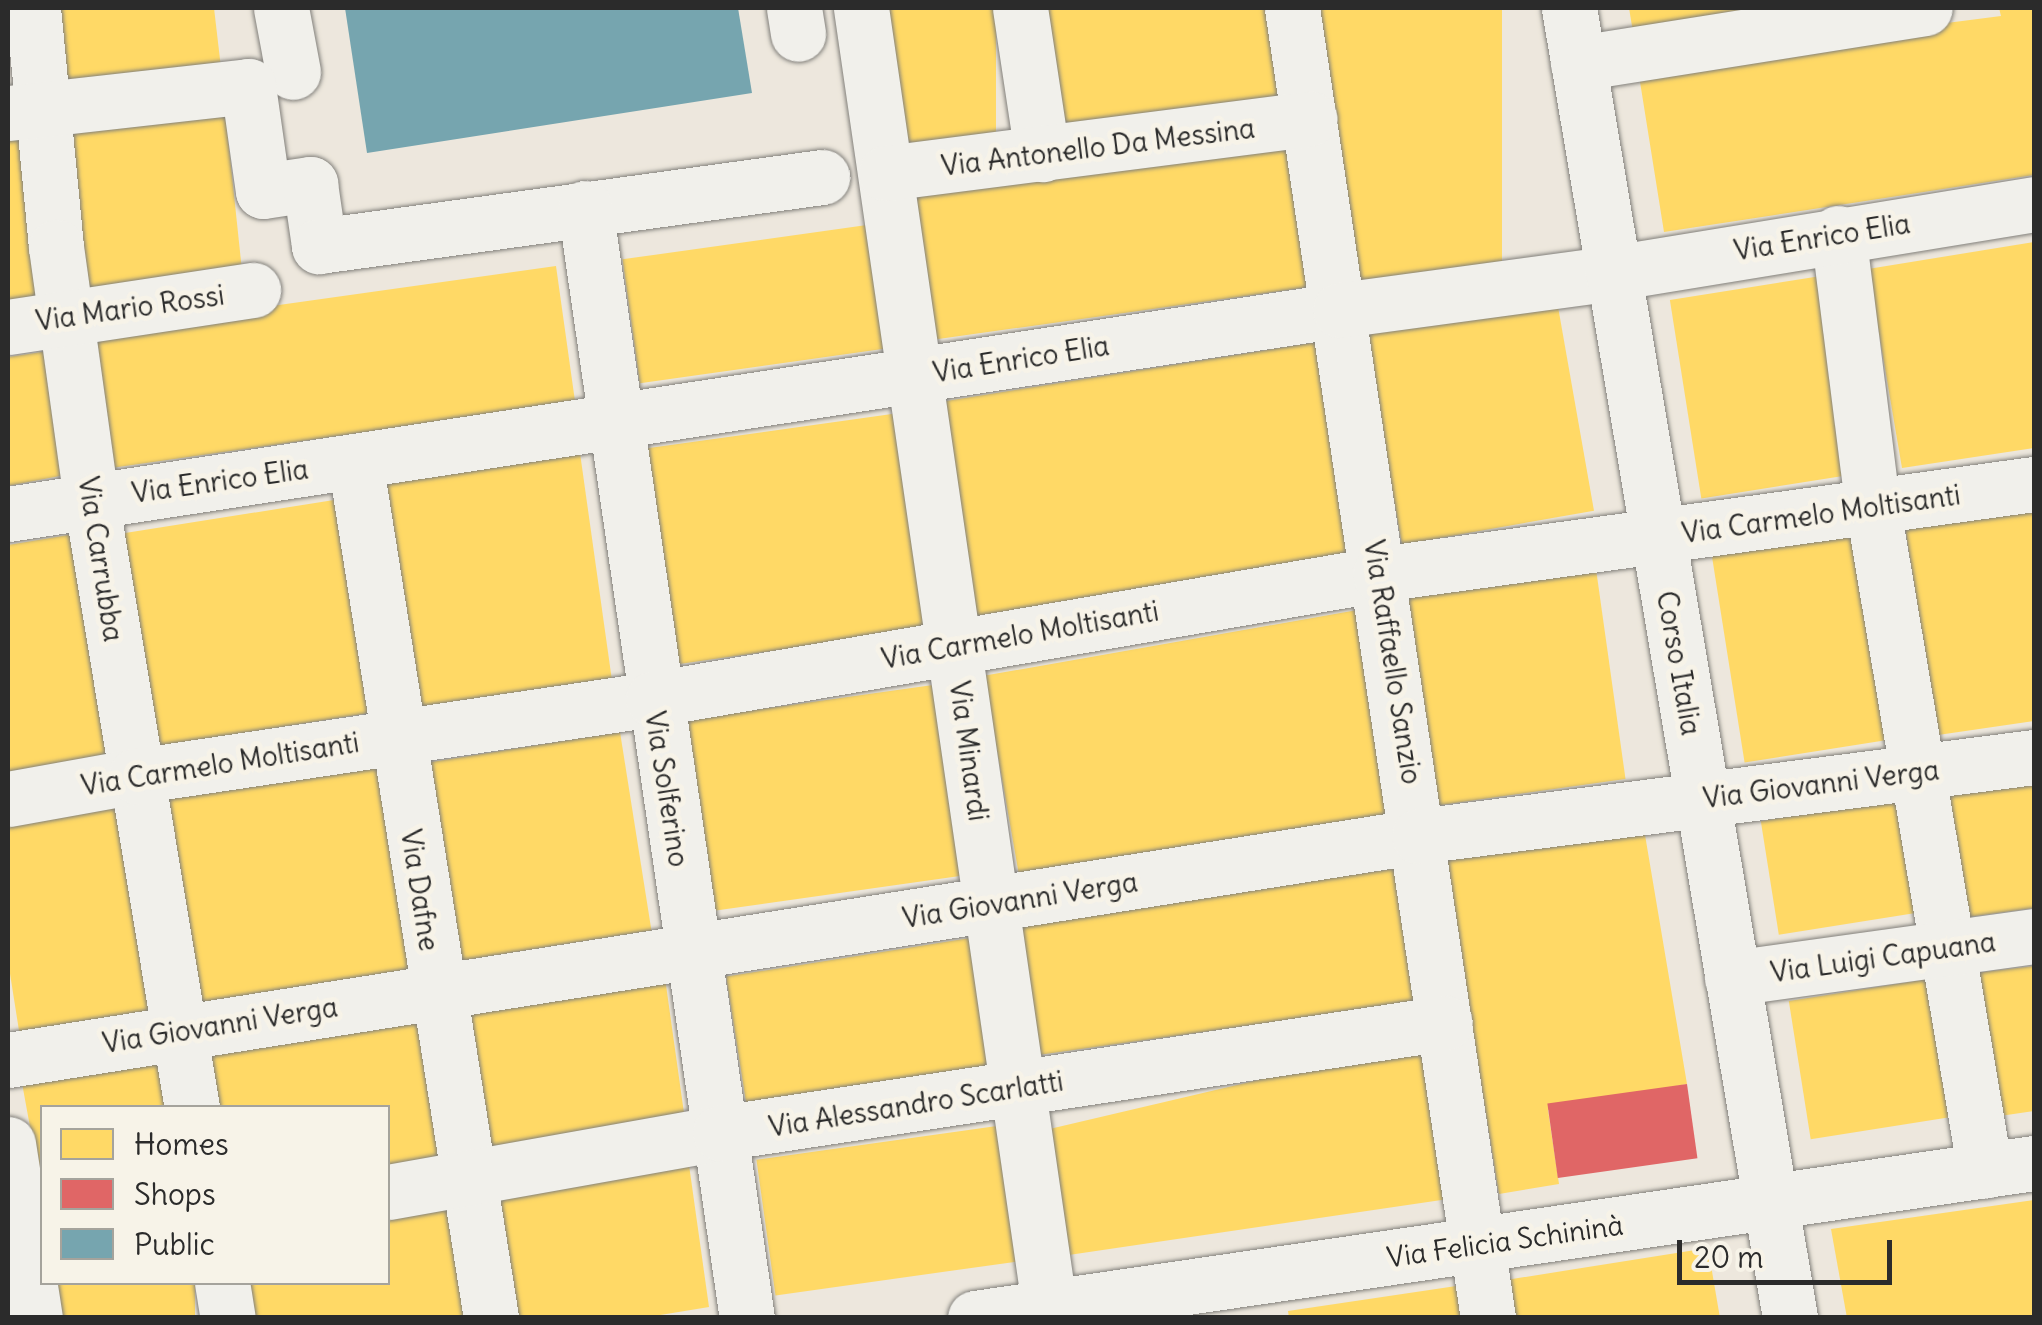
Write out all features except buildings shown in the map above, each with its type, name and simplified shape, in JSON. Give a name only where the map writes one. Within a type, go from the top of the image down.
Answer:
[{"type":"street","name":"Via Carrubba","points":[[34,8],[25,111],[65,316],[91,500],[192,1105]]},
{"type":"street","points":[[281,8],[293,72]]},
{"type":"street","name":"Via Minardi","points":[[861,8],[1050,1312]]},
{"type":"street","points":[[1020,8],[1042,154]]},
{"type":"street","name":"Via Raffaello Sanzio","points":[[1292,8],[1420,836],[1488,1318]]},
{"type":"street","name":"Corso Italia","points":[[1569,8],[1790,1318]]},
{"type":"street","points":[[1578,63],[1805,16],[1925,8]]},
{"type":"street","points":[[25,111],[248,86],[263,190],[310,184],[318,246],[588,234],[822,177]]},
{"type":"street","name":"Via Antonello Da Messina","points":[[886,174],[1310,120]]},
{"type":"street","name":"Via Enrico Elia","points":[[8,514],[1340,310],[1614,273],[2034,204]]},
{"type":"street","name":"Via Solferino","points":[[588,234],[747,1318]]},
{"type":"street","points":[[1838,234],[1873,509],[1949,948],[2010,1167]]},
{"type":"street","name":"Via Mario Rossi","points":[[8,327],[253,290]]},
{"type":"street","name":"Via Dafne","points":[[355,461],[436,991],[491,1318]]},
{"type":"street","name":"Via Carmelo Moltisanti","points":[[8,800],[136,776],[654,700],[1380,574],[2034,484]]},
{"type":"street","name":"Via Giovanni Verga","points":[[8,1060],[1420,836],[2034,757]]},
{"type":"street","name":"Via Luigi Capuana","points":[[1732,978],[2034,936]]},
{"type":"street","name":"Via Alessandro Scarlatti","points":[[390,1192],[720,1133],[1445,1023]]},
{"type":"street","points":[[8,1144],[16,1244],[36,1318]]},
{"type":"street","name":"Via Felicia Schininà","points":[[975,1318],[1263,1297],[1476,1246],[2010,1167]]},
{"type":"street","points":[[222,1285],[228,1318]]}]
